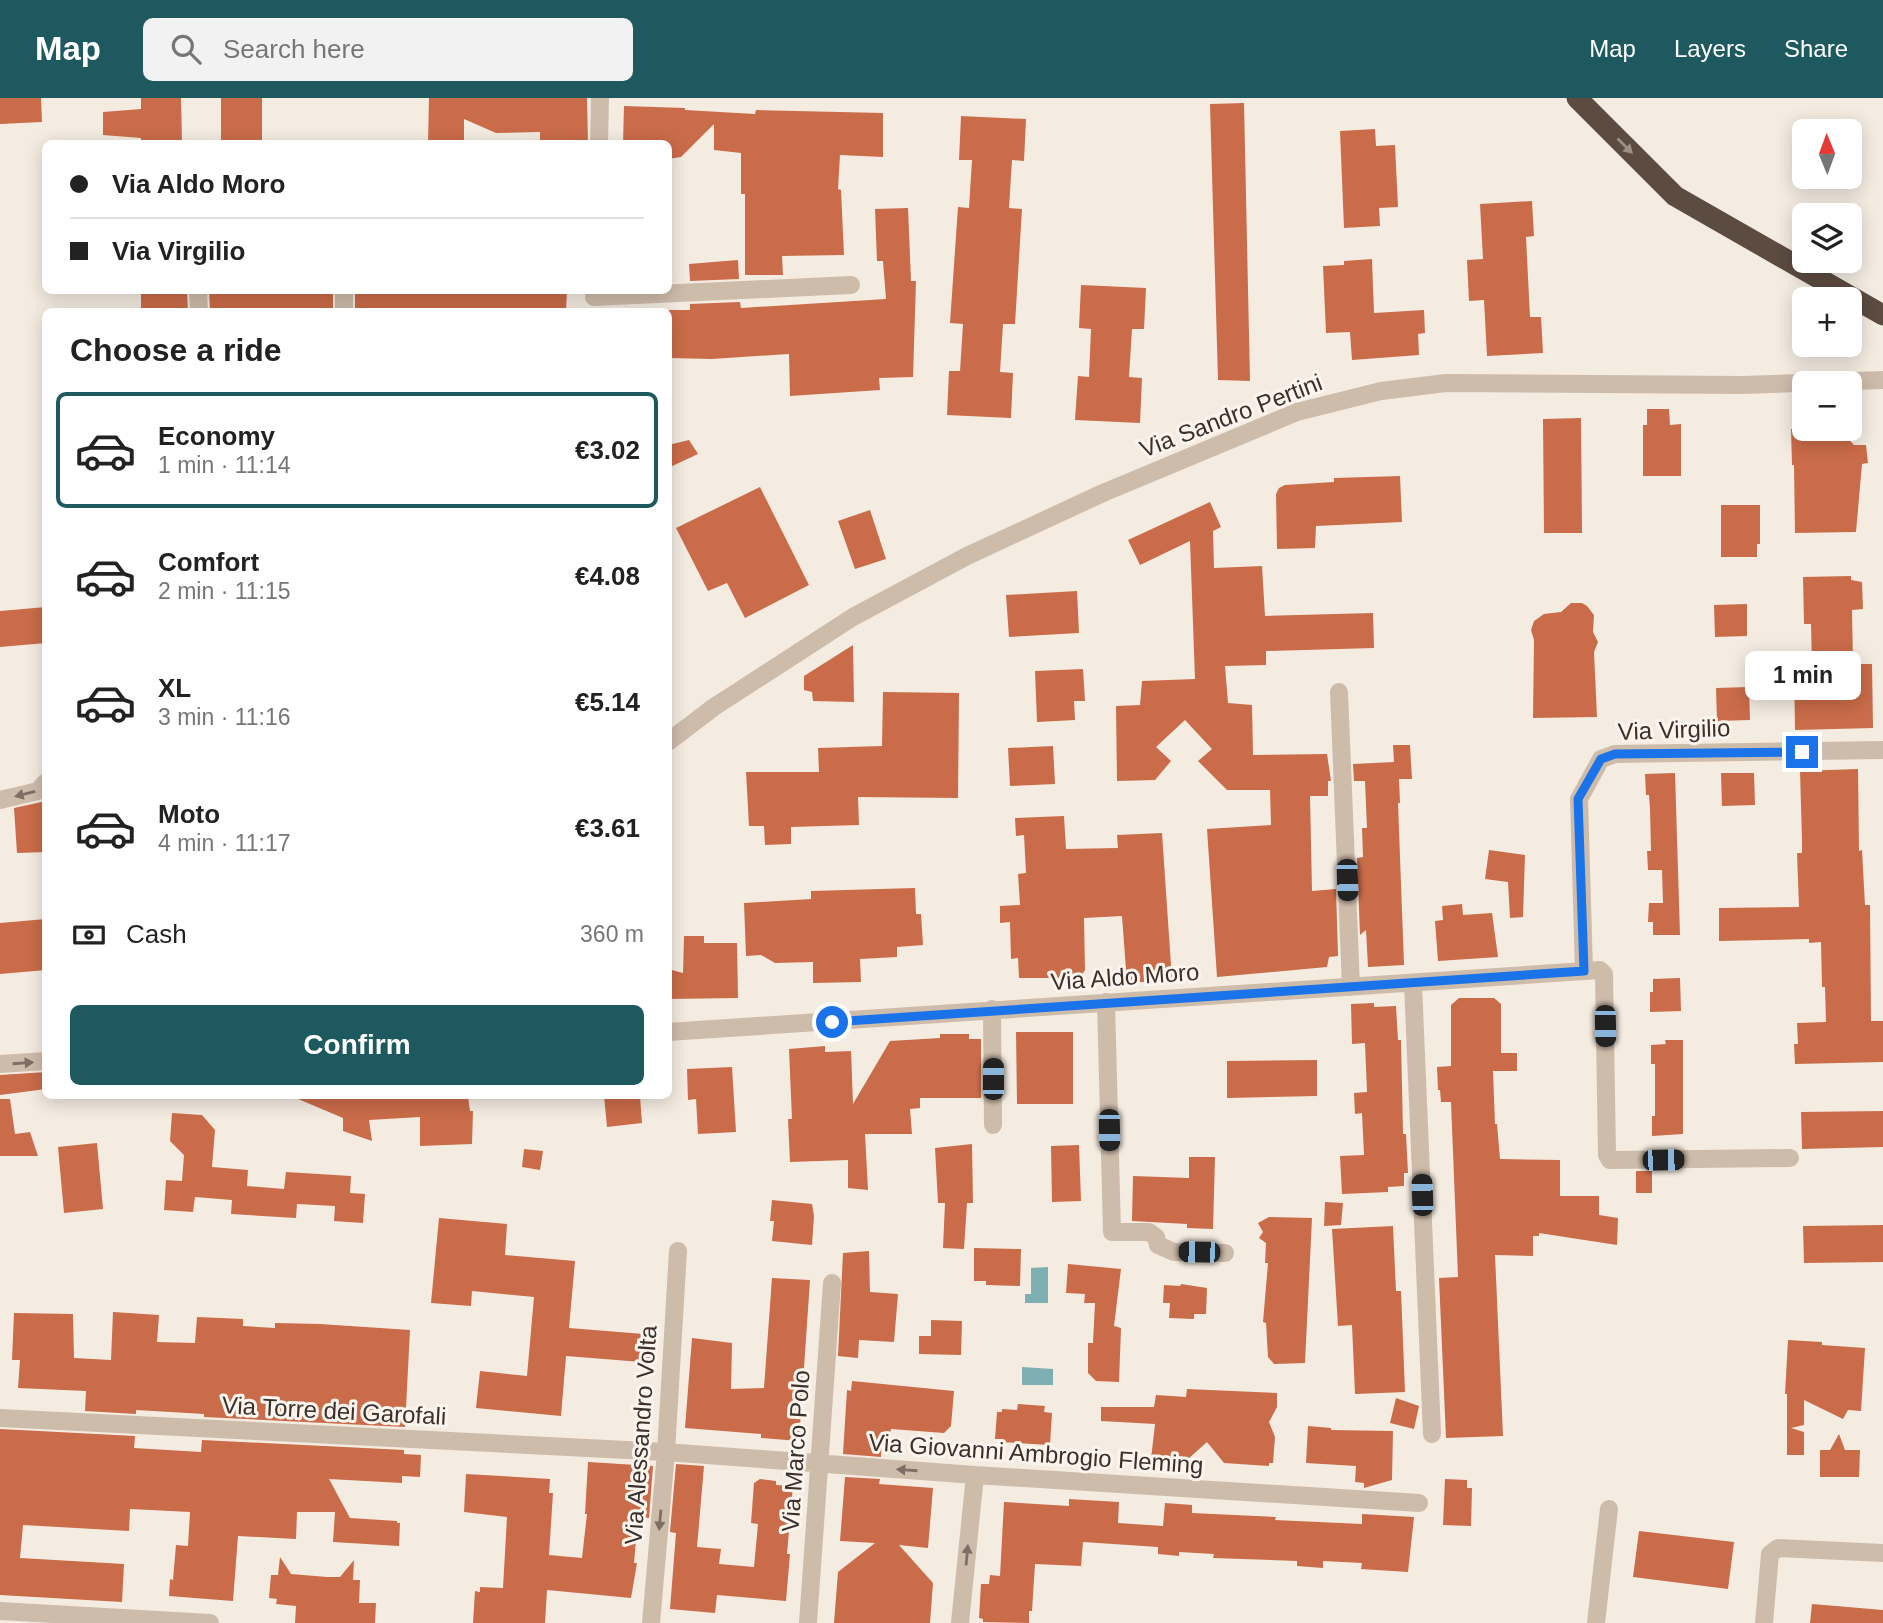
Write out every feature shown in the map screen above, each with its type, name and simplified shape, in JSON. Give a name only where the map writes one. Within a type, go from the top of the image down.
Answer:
[{"type":"highway","points":[[1577,98],[1675,196],[1883,316]]},
{"type":"street","points":[[599,140],[600,98]]},
{"type":"street","points":[[594,300],[851,285]]},
{"type":"street","name":"Via Sandro Pertini","points":[[672,739],[714,707],[853,617],[956,562],[1103,493],[1297,412],[1381,391],[1446,383],[1742,385],[1882,381]]},
{"type":"street","points":[[1339,692],[1351,987]]},
{"type":"street","name":"Via Virgilio","points":[[1584,971],[1578,799],[1601,759],[1615,754],[1883,750]]},
{"type":"street","points":[[0,800],[38,791],[42,786]]},
{"type":"street","points":[[1584,971],[1604,972],[1607,1155],[1610,1160],[1790,1158]]},
{"type":"street","name":"Via Aldo Moro","points":[[672,1032],[1584,971]]},
{"type":"street","points":[[1413,984],[1432,1434]]},
{"type":"street","points":[[1106,1003],[1112,1232],[1149,1232],[1156,1237],[1158,1245],[1174,1252],[1225,1253]]},
{"type":"street","points":[[992,1010],[993,1125]]},
{"type":"street","points":[[0,1064],[42,1061]]},
{"type":"street","name":"Via Alessandro Volta","points":[[651,1623],[666,1452],[678,1251]]},
{"type":"street","name":"Via Marco Polo","points":[[808,1623],[832,1283]]},
{"type":"street","name":"Via Torre dei Garofali","points":[[0,1418],[666,1452]]},
{"type":"street","name":"Via Giovanni Ambrogio Fleming","points":[[666,1452],[1411,1503]]},
{"type":"street","points":[[960,1623],[975,1475]]},
{"type":"street","points":[[1596,1623],[1609,1509]]},
{"type":"street","points":[[1763,1623],[1770,1554],[1778,1548],[1883,1553]]},
{"type":"street","points":[[0,1611],[210,1623]]},
{"type":"water","points":[[1048,1267],[1048,1303],[1025,1303],[1025,1294],[1031,1294],[1031,1268]]},
{"type":"water","points":[[1022,1367],[1053,1369],[1053,1385],[1022,1385]]},
{"type":"building","points":[[0,98],[41,98],[42,122],[0,124]]},
{"type":"building","points":[[141,98],[181,98],[182,140],[141,140],[103,135],[103,112],[141,109]]},
{"type":"building","points":[[221,98],[262,98],[262,140],[221,140]]},
{"type":"building","points":[[429,98],[587,98],[588,140],[540,140],[540,132],[496,133],[464,119],[464,140],[428,140]]},
{"type":"building","points":[[1244,103],[1250,381],[1218,380],[1210,104]]},
{"type":"building","points":[[624,106],[755,114],[756,110],[883,113],[883,157],[840,155],[838,189],[841,190],[844,255],[782,256],[783,275],[745,275],[745,194],[741,194],[741,153],[714,150],[714,124],[681,157],[672,158],[672,140],[623,140]]},
{"type":"building","points":[[961,116],[1026,119],[1024,161],[1012,160],[1009,208],[1022,209],[1015,324],[1003,324],[1000,372],[1013,373],[1011,418],[947,415],[949,371],[960,371],[963,324],[950,323],[958,207],[969,208],[972,160],[959,160]]},
{"type":"building","points":[[1375,129],[1376,146],[1395,145],[1398,207],[1379,208],[1380,226],[1344,228],[1340,131]]},
{"type":"building","points":[[1532,201],[1534,236],[1526,237],[1530,317],[1541,317],[1543,353],[1487,356],[1484,300],[1469,301],[1467,260],[1483,259],[1480,204]]},
{"type":"building","points":[[908,208],[911,281],[916,281],[913,377],[879,378],[880,390],[790,396],[789,354],[712,359],[672,358],[672,310],[690,310],[690,304],[740,302],[741,308],[886,299],[883,261],[877,261],[875,209]]},
{"type":"building","points":[[1372,259],[1374,313],[1424,310],[1425,333],[1418,334],[1419,355],[1352,360],[1350,332],[1326,333],[1323,266]]},
{"type":"building","points":[[738,260],[739,279],[690,281],[689,264]]},
{"type":"building","points":[[1081,285],[1146,288],[1144,329],[1132,329],[1129,377],[1142,378],[1140,423],[1075,420],[1078,376],[1089,377],[1091,329],[1079,328]]},
{"type":"building","points":[[141,294],[187,294],[188,308],[141,308]]},
{"type":"building","points":[[209,294],[333,294],[333,308],[210,308]]},
{"type":"building","points":[[355,294],[567,294],[566,308],[355,308]]},
{"type":"building","points":[[1647,409],[1669,409],[1670,425],[1681,424],[1681,476],[1643,476],[1643,425],[1647,425]]},
{"type":"building","points":[[1581,418],[1582,533],[1544,533],[1543,419]]},
{"type":"building","points":[[1791,429],[1792,441],[1850,441],[1854,445],[1866,445],[1868,463],[1862,464],[1856,532],[1795,533]]},
{"type":"building","points":[[689,440],[698,454],[672,466],[672,444]]},
{"type":"building","points":[[1400,476],[1402,522],[1316,526],[1315,548],[1277,549],[1276,494],[1279,488],[1285,485],[1334,482],[1334,478]]},
{"type":"building","points":[[760,487],[809,585],[745,618],[727,583],[708,591],[676,528]]},
{"type":"building","points":[[1210,502],[1221,527],[1213,531],[1214,568],[1262,566],[1265,616],[1373,613],[1374,648],[1266,651],[1266,665],[1225,666],[1228,703],[1252,705],[1253,755],[1327,754],[1331,781],[1328,781],[1328,796],[1310,796],[1312,891],[1336,889],[1338,956],[1329,957],[1327,967],[1217,977],[1207,829],[1271,825],[1270,790],[1227,790],[1198,761],[1212,749],[1185,720],[1156,747],[1171,761],[1155,780],[1117,781],[1116,706],[1140,705],[1142,681],[1195,679],[1190,541],[1140,565],[1128,540]]},
{"type":"building","points":[[1721,505],[1760,505],[1760,544],[1757,544],[1757,557],[1721,557]]},
{"type":"building","points":[[870,510],[886,559],[855,569],[838,521]]},
{"type":"building","points":[[1851,576],[1851,580],[1862,582],[1863,609],[1852,610],[1853,664],[1872,664],[1873,728],[1795,730],[1794,667],[1812,666],[1811,624],[1804,624],[1803,577]]},
{"type":"building","points":[[1077,591],[1079,633],[1009,637],[1006,595]]},
{"type":"building","points":[[1571,603],[1582,603],[1594,615],[1593,632],[1598,642],[1594,652],[1597,717],[1533,718],[1534,640],[1531,630],[1534,621],[1544,614],[1561,612]]},
{"type":"building","points":[[1747,604],[1747,636],[1715,637],[1714,605]]},
{"type":"building","points":[[42,607],[42,643],[0,647],[0,611]]},
{"type":"building","points":[[853,645],[854,702],[813,701],[812,692],[804,690],[804,676]]},
{"type":"building","points":[[1083,669],[1085,701],[1074,701],[1075,720],[1037,722],[1035,671]]},
{"type":"building","points":[[1749,687],[1750,720],[1717,721],[1716,688]]},
{"type":"building","points":[[883,692],[959,693],[958,798],[858,797],[859,825],[791,827],[791,844],[765,845],[764,826],[749,826],[746,772],[819,772],[818,748],[882,746]]},
{"type":"building","points":[[1393,745],[1410,745],[1412,779],[1399,779],[1404,965],[1368,967],[1366,930],[1360,935],[1357,858],[1363,857],[1362,828],[1367,828],[1365,781],[1354,781],[1353,764],[1394,762]]},
{"type":"building","points":[[1053,746],[1055,784],[1010,786],[1008,748]]},
{"type":"building","points":[[1858,769],[1859,851],[1862,850],[1865,905],[1870,905],[1871,1021],[1883,1021],[1883,1062],[1795,1064],[1797,1023],[1826,1022],[1821,942],[1809,943],[1809,939],[1719,941],[1719,908],[1799,907],[1797,853],[1802,853],[1800,771]]},
{"type":"building","points":[[1675,773],[1680,935],[1653,935],[1653,922],[1648,922],[1649,903],[1663,903],[1662,870],[1648,870],[1647,851],[1651,851],[1650,809],[1645,774]]},
{"type":"building","points":[[1721,773],[1754,773],[1755,805],[1722,806]]},
{"type":"building","points":[[42,802],[42,852],[17,853],[14,808]]},
{"type":"building","points":[[1064,816],[1066,849],[1118,848],[1117,835],[1162,833],[1172,980],[1127,983],[1122,916],[1084,918],[1085,970],[1080,978],[1019,978],[1018,958],[1011,959],[1010,922],[1000,923],[1000,906],[1020,905],[1018,874],[1026,873],[1024,835],[1016,836],[1015,818]]},
{"type":"building","points":[[1489,850],[1525,855],[1523,917],[1510,918],[1508,882],[1485,879]]},
{"type":"building","points":[[915,888],[916,914],[921,914],[923,945],[897,947],[897,957],[860,959],[861,982],[813,983],[813,962],[775,963],[761,955],[746,956],[744,903],[811,899],[811,891]]},
{"type":"building","points":[[1462,904],[1463,915],[1492,913],[1498,957],[1438,961],[1435,921],[1443,920],[1442,906]]},
{"type":"building","points":[[42,919],[42,970],[0,974],[0,923]]},
{"type":"building","points":[[684,936],[704,936],[704,943],[737,943],[738,998],[672,999],[672,970],[683,973]]},
{"type":"building","points":[[1680,978],[1681,1011],[1650,1012],[1653,979]]},
{"type":"building","points":[[1459,998],[1494,998],[1501,1004],[1501,1053],[1517,1053],[1517,1071],[1493,1071],[1495,1124],[1500,1159],[1560,1160],[1560,1196],[1599,1196],[1599,1215],[1618,1218],[1617,1245],[1539,1233],[1539,1236],[1533,1236],[1533,1256],[1495,1255],[1503,1436],[1446,1438],[1439,1278],[1458,1277],[1451,1102],[1441,1102],[1437,1067],[1451,1066],[1451,1005]]},
{"type":"building","points":[[1374,1003],[1374,1007],[1396,1006],[1398,1040],[1401,1040],[1403,1134],[1406,1134],[1408,1173],[1404,1173],[1404,1186],[1388,1187],[1388,1192],[1342,1194],[1340,1156],[1364,1155],[1362,1113],[1355,1114],[1354,1093],[1367,1092],[1365,1043],[1352,1044],[1351,1004]]},
{"type":"building","points":[[1016,1032],[1073,1032],[1073,1104],[1017,1104]]},
{"type":"building","points":[[940,1034],[969,1034],[969,1039],[981,1039],[981,1098],[920,1098],[920,1108],[910,1109],[912,1134],[865,1134],[868,1190],[848,1188],[848,1160],[790,1162],[788,1119],[792,1119],[789,1049],[825,1046],[825,1052],[851,1051],[853,1104],[890,1041],[940,1038]]},
{"type":"building","points":[[1665,1040],[1683,1040],[1683,1134],[1652,1136],[1652,1116],[1655,1116],[1655,1064],[1651,1064],[1651,1045],[1666,1044]]},
{"type":"building","points":[[1317,1060],[1317,1096],[1227,1098],[1227,1061]]},
{"type":"building","points":[[732,1067],[736,1132],[698,1134],[696,1099],[688,1100],[687,1069]]},
{"type":"building","points":[[42,1072],[42,1090],[0,1095],[0,1075]]},
{"type":"building","points":[[0,1099],[10,1099],[15,1134],[30,1132],[38,1156],[0,1156]]},
{"type":"building","points":[[298,1099],[468,1099],[470,1111],[473,1111],[472,1144],[420,1146],[420,1117],[369,1120],[372,1141],[343,1131],[343,1118]]},
{"type":"building","points":[[604,1099],[640,1099],[642,1123],[607,1127]]},
{"type":"building","points":[[1883,1111],[1883,1147],[1802,1149],[1801,1112]]},
{"type":"building","points":[[172,1113],[202,1115],[215,1130],[212,1167],[248,1170],[247,1186],[284,1189],[286,1172],[351,1176],[350,1193],[365,1194],[363,1223],[334,1221],[335,1206],[297,1204],[296,1218],[231,1214],[232,1200],[195,1197],[193,1212],[164,1210],[166,1180],[182,1181],[184,1155],[170,1141]]},
{"type":"building","points":[[97,1143],[103,1209],[64,1213],[58,1147]]},
{"type":"building","points":[[972,1144],[973,1203],[967,1203],[964,1249],[943,1248],[945,1203],[938,1203],[935,1148]]},
{"type":"building","points":[[1079,1145],[1081,1201],[1052,1202],[1051,1146]]},
{"type":"building","points":[[524,1149],[543,1151],[540,1170],[522,1167]]},
{"type":"building","points":[[1189,1157],[1215,1157],[1213,1229],[1187,1228],[1187,1224],[1132,1221],[1133,1176],[1189,1178]]},
{"type":"building","points":[[1636,1171],[1652,1171],[1652,1193],[1636,1193]]},
{"type":"building","points":[[772,1200],[812,1204],[812,1245],[772,1241]]},
{"type":"building","points":[[1325,1202],[1343,1203],[1341,1225],[1324,1226]]},
{"type":"building","points":[[1269,1217],[1312,1218],[1305,1363],[1274,1364],[1268,1357],[1266,1323],[1263,1322],[1268,1263],[1265,1263],[1266,1243],[1259,1238],[1263,1232],[1258,1223]]},
{"type":"building","points":[[439,1218],[507,1224],[505,1255],[575,1261],[569,1328],[656,1335],[654,1363],[566,1356],[561,1416],[476,1408],[480,1371],[527,1376],[534,1297],[472,1291],[471,1306],[431,1303]]},
{"type":"building","points":[[1883,1225],[1883,1262],[1804,1263],[1803,1226]]},
{"type":"building","points":[[1393,1226],[1396,1291],[1401,1291],[1405,1392],[1355,1394],[1352,1325],[1338,1326],[1332,1229]]},
{"type":"building","points":[[974,1248],[1021,1249],[1020,1286],[986,1285],[986,1281],[974,1281]]},
{"type":"building","points":[[869,1251],[870,1292],[898,1294],[894,1342],[859,1340],[858,1358],[838,1356],[843,1253]]},
{"type":"building","points":[[1068,1264],[1121,1269],[1114,1326],[1121,1328],[1119,1382],[1096,1381],[1088,1373],[1088,1343],[1093,1343],[1095,1303],[1084,1303],[1085,1294],[1066,1293]]},
{"type":"building","points":[[772,1278],[810,1280],[799,1441],[761,1438],[761,1434],[685,1428],[692,1338],[732,1343],[731,1389],[764,1388]]},
{"type":"building","points":[[1181,1284],[1207,1288],[1206,1314],[1194,1314],[1194,1319],[1169,1318],[1170,1303],[1163,1303],[1164,1285]]},
{"type":"building","points":[[113,1312],[159,1315],[157,1342],[195,1343],[197,1317],[243,1319],[243,1326],[275,1328],[275,1323],[410,1330],[405,1427],[204,1417],[204,1414],[136,1410],[136,1414],[85,1411],[86,1391],[18,1388],[20,1360],[12,1360],[14,1313],[73,1314],[74,1358],[111,1360]]},
{"type":"building","points":[[931,1320],[962,1321],[961,1355],[919,1354],[919,1336],[931,1336]]},
{"type":"building","points":[[1788,1340],[1865,1348],[1861,1411],[1848,1410],[1843,1419],[1804,1400],[1804,1425],[1791,1428],[1804,1432],[1804,1455],[1787,1455],[1785,1394]]},
{"type":"building","points":[[852,1381],[954,1391],[951,1426],[944,1433],[891,1429],[890,1435],[882,1434],[881,1457],[843,1454],[847,1390],[851,1391]]},
{"type":"building","points":[[1187,1389],[1277,1393],[1277,1407],[1269,1422],[1275,1437],[1273,1463],[1269,1463],[1269,1466],[1224,1463],[1207,1442],[1188,1459],[1151,1459],[1155,1424],[1101,1421],[1101,1407],[1154,1407],[1156,1395],[1186,1397]]},
{"type":"building","points":[[1396,1398],[1419,1406],[1414,1429],[1390,1423]]},
{"type":"building","points":[[1018,1404],[1045,1406],[1044,1412],[1052,1413],[1050,1445],[1000,1442],[1000,1439],[995,1439],[997,1412],[1002,1412],[1002,1409],[1017,1410]]},
{"type":"building","points":[[1308,1426],[1331,1430],[1393,1431],[1392,1480],[1364,1488],[1364,1483],[1355,1482],[1356,1466],[1306,1463]]},
{"type":"building","points":[[0,1429],[135,1436],[134,1448],[201,1452],[202,1440],[404,1450],[404,1454],[421,1455],[420,1477],[402,1476],[402,1483],[329,1479],[350,1518],[400,1523],[399,1546],[333,1542],[335,1512],[297,1512],[296,1539],[238,1536],[233,1601],[169,1596],[176,1545],[188,1546],[190,1512],[130,1509],[129,1531],[23,1525],[20,1558],[124,1564],[122,1602],[0,1595]]},
{"type":"building","points":[[1839,1434],[1845,1450],[1860,1450],[1859,1477],[1820,1477],[1820,1450],[1830,1450]]},
{"type":"building","points":[[588,1462],[653,1466],[649,1518],[638,1517],[634,1563],[637,1563],[631,1598],[547,1590],[545,1623],[473,1623],[475,1591],[480,1592],[480,1587],[503,1588],[507,1517],[464,1512],[466,1474],[550,1479],[549,1493],[553,1493],[549,1555],[582,1558],[587,1514]]},
{"type":"building","points":[[676,1464],[704,1466],[697,1547],[721,1549],[719,1564],[754,1567],[758,1524],[751,1523],[754,1483],[760,1479],[776,1481],[776,1485],[793,1486],[786,1601],[717,1595],[715,1613],[670,1609],[676,1533],[670,1532]]},
{"type":"building","points":[[845,1477],[880,1479],[879,1484],[933,1488],[928,1548],[899,1545],[933,1583],[930,1623],[834,1623],[838,1572],[875,1543],[840,1541]]},
{"type":"building","points":[[1445,1479],[1467,1480],[1467,1488],[1472,1488],[1471,1526],[1443,1525]]},
{"type":"building","points":[[1069,1499],[1119,1502],[1118,1523],[1163,1526],[1165,1503],[1192,1505],[1192,1513],[1276,1517],[1275,1520],[1362,1524],[1362,1514],[1414,1517],[1408,1572],[1361,1569],[1362,1563],[1323,1561],[1323,1568],[1297,1566],[1297,1561],[1213,1558],[1214,1554],[1179,1552],[1179,1556],[1158,1554],[1158,1547],[1083,1542],[1081,1566],[1035,1564],[1029,1623],[983,1622],[983,1619],[979,1618],[981,1584],[989,1584],[990,1575],[1000,1576],[1004,1502],[1069,1506]]},
{"type":"building","points":[[1639,1531],[1734,1542],[1728,1589],[1633,1577]]},
{"type":"building","points":[[280,1557],[291,1574],[327,1577],[340,1577],[354,1560],[353,1580],[360,1580],[359,1603],[376,1603],[375,1623],[295,1623],[296,1606],[276,1604],[277,1599],[269,1598],[271,1575],[278,1575]]},
{"type":"building","points":[[1812,1604],[1883,1610],[1883,1623],[1810,1623]]},
{"type":"route","points":[[832,1022],[1584,971],[1578,799],[1601,759],[1615,754],[1802,752]]}]
